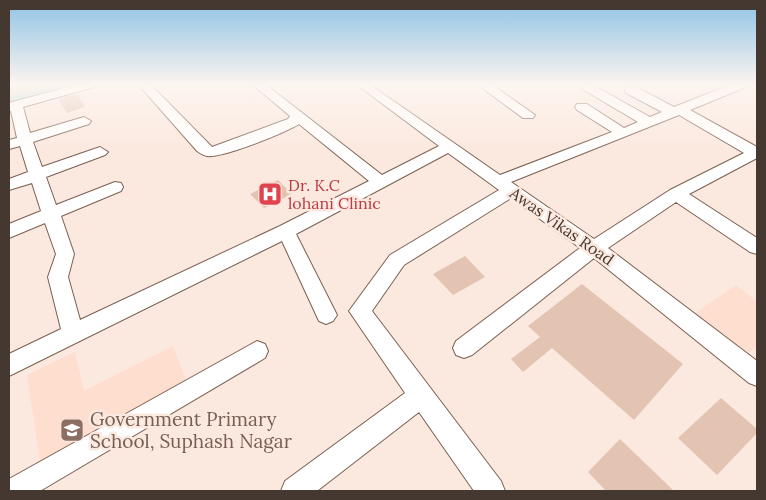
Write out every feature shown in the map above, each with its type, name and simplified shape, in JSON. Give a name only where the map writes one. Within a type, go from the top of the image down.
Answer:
[{"type":"street","points":[[12,107],[17,143],[36,175],[52,214],[65,254],[58,277],[73,334]]},
{"type":"street","points":[[165,107],[202,148],[210,152],[221,150],[293,122],[297,116]]},
{"type":"street","points":[[286,107],[381,183]]},
{"type":"street","name":"Awas Vikas Road","points":[[394,107],[594,248],[757,375]]},
{"type":"street","points":[[516,107],[528,116]]},
{"type":"street","points":[[583,107],[623,133]]},
{"type":"street","points":[[624,107],[649,122]]},
{"type":"street","points":[[669,107],[757,153]]},
{"type":"street","points":[[491,491],[360,311],[397,260],[505,186],[685,107]]},
{"type":"street","points":[[17,143],[84,121]]},
{"type":"street","points":[[9,365],[286,231],[449,147]]},
{"type":"street","points":[[9,184],[100,152]]},
{"type":"street","points":[[464,348],[594,248],[676,194],[757,153]]},
{"type":"street","points":[[9,231],[116,187]]},
{"type":"street","points":[[676,194],[757,247]]},
{"type":"street","points":[[286,231],[326,315]]},
{"type":"street","points":[[14,491],[258,350]]},
{"type":"street","points":[[309,487],[421,396]]},
{"type":"shaded area","points":[[736,285],[757,302],[757,346],[746,355],[694,314]]},
{"type":"shaded area","name":"Government Primary School, Suphash Nagar","points":[[173,346],[188,386],[41,468],[27,375],[75,352],[84,391]]},
{"type":"building","points":[[63,107],[84,107],[67,113]]},
{"type":"building","points":[[278,180],[292,194],[264,208],[250,194]]},
{"type":"building","points":[[465,256],[485,277],[453,295],[433,274]]},
{"type":"building","points":[[582,284],[683,364],[634,420],[552,348],[523,372],[511,359],[540,337],[528,326]]},
{"type":"building","points":[[721,398],[757,429],[757,433],[717,475],[678,438]]},
{"type":"building","points":[[620,439],[674,491],[606,491],[588,472]]},
{"type":"place","name":"Dr. K.C lohani Clinic","points":[[270,194]]},
{"type":"place","name":"Government Primary School, Suphash Nagar","points":[[72,430]]}]
